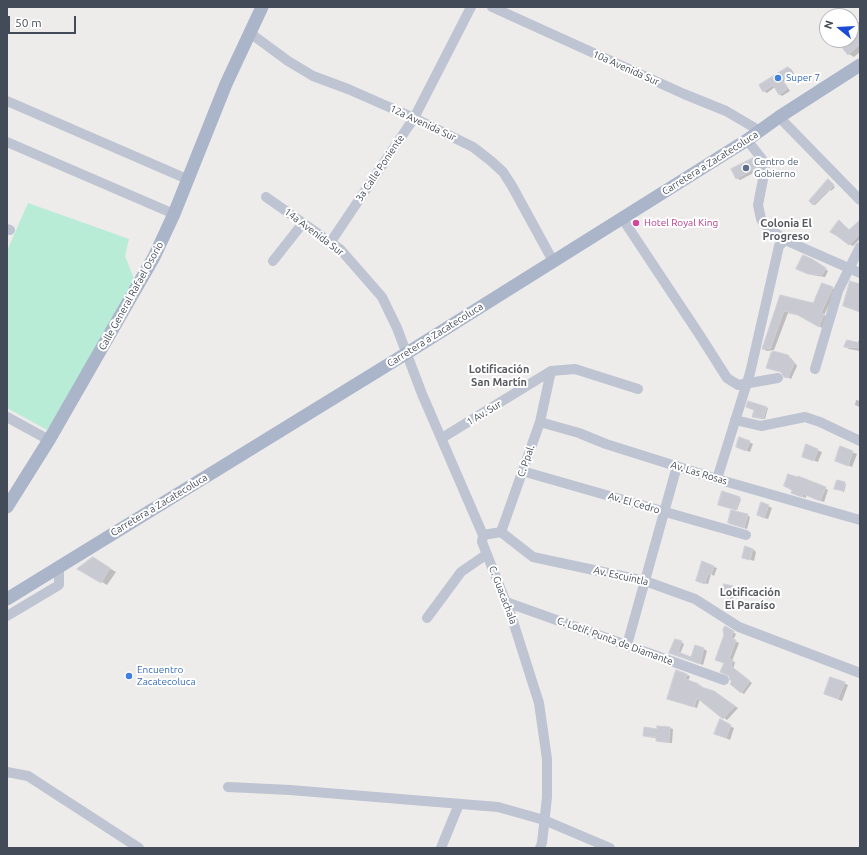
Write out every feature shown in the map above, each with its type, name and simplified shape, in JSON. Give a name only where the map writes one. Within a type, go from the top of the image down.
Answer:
[{"type":"main road","name":"Calle General Rafael Osorio","points":[[7,507],[49,440],[143,278],[174,214],[223,91],[262,7]]},
{"type":"main road","name":"Carretera a Zacatecoluca","points":[[7,599],[407,353],[747,140],[779,117],[860,65]]},
{"type":"street","name":"3a Calle Poniente","points":[[330,243],[414,118],[471,7]]},
{"type":"street","name":"10a Avenida Sur","points":[[492,7],[684,94],[726,111],[760,131]]},
{"type":"street","name":"12a Avenida Sur","points":[[250,33],[288,61],[313,76],[348,89],[414,118],[473,147],[491,160],[503,172],[512,186],[553,261]]},
{"type":"street","points":[[7,101],[188,179]]},
{"type":"street","points":[[779,117],[860,200]]},
{"type":"street","points":[[747,140],[762,159],[765,169],[758,200],[758,205],[765,225],[785,240],[860,273]]},
{"type":"street","points":[[7,142],[174,214]]},
{"type":"street","name":"14a Avenida Sur","points":[[266,197],[340,250],[382,297],[407,353]]},
{"type":"street","points":[[622,218],[727,378],[738,385],[778,378]]},
{"type":"street","points":[[272,261],[303,223]]},
{"type":"street","points":[[717,479],[746,384],[779,246],[785,240]]},
{"type":"street","points":[[815,369],[838,291],[860,247]]},
{"type":"street","name":"C. Guacachala","points":[[407,353],[422,394],[483,535],[482,542],[506,602],[539,704],[547,759],[547,797],[542,843],[540,848]]},
{"type":"street","name":"1 Av. Sur","points":[[442,438],[551,371],[575,369],[638,389]]},
{"type":"street","name":"C. Ppal.","points":[[501,532],[540,422],[551,371]]},
{"type":"street","points":[[7,417],[49,440]]},
{"type":"street","points":[[735,420],[761,426],[805,417],[820,422],[860,441]]},
{"type":"street","name":"Av. Las Rosas","points":[[540,422],[579,433],[606,444],[717,479],[860,520]]},
{"type":"street","points":[[627,645],[677,466]]},
{"type":"street","name":"Av. El Cedro","points":[[522,471],[746,535]]},
{"type":"street","points":[[483,535],[501,532]]},
{"type":"street","name":"Av. Escuintla","points":[[501,532],[533,557],[645,581],[695,600],[739,627],[860,673]]},
{"type":"street","points":[[427,618],[461,572],[487,554]]},
{"type":"street","points":[[7,616],[59,585],[59,567]]},
{"type":"street","name":"C. Lotif. Punta de Diamante","points":[[506,602],[724,680]]},
{"type":"street","points":[[7,772],[28,776],[139,848]]},
{"type":"street","points":[[228,787],[290,790],[498,807],[544,820],[610,848]]},
{"type":"street","points":[[441,848],[459,804]]},
{"type":"green space","points":[[28,203],[129,239],[125,256],[135,281],[47,430],[7,408],[7,251]]},
{"type":"building","points":[[859,25],[860,26],[859,45]]},
{"type":"building","points":[[842,48],[856,48],[848,55]]},
{"type":"building","name":"Super 7","points":[[788,67],[792,73],[782,80],[787,89],[779,95],[773,85],[763,92],[759,85]]},
{"type":"building","name":"Centro de Gobierno","points":[[753,158],[758,167],[736,179],[731,169]]},
{"type":"building","points":[[828,179],[834,185],[813,205],[809,201]]},
{"type":"building","points":[[839,220],[849,230],[860,220],[860,234],[849,245],[830,232]]},
{"type":"building","points":[[803,255],[826,268],[822,275],[808,274],[796,269]]},
{"type":"building","points":[[850,281],[860,284],[860,312],[843,306]]},
{"type":"building","points":[[822,283],[833,287],[821,313],[824,314],[819,327],[796,314],[784,311],[770,349],[762,349],[780,295],[813,303]]},
{"type":"building","points":[[847,340],[860,343],[860,348],[844,347]]},
{"type":"building","points":[[773,351],[788,355],[794,364],[788,378],[784,377],[781,372],[766,368]]},
{"type":"building","points":[[748,401],[767,407],[763,419],[752,417],[754,410],[746,407]]},
{"type":"building","points":[[739,437],[750,441],[746,451],[736,447]]},
{"type":"building","points":[[806,444],[818,449],[814,461],[802,457]]},
{"type":"building","points":[[840,446],[853,451],[848,466],[835,461]]},
{"type":"building","points":[[788,474],[798,476],[826,487],[820,501],[803,494],[802,497],[791,493],[792,490],[784,486]]},
{"type":"building","points":[[837,480],[845,482],[843,491],[834,489]]},
{"type":"building","points":[[722,491],[740,497],[736,510],[718,505]]},
{"type":"building","points":[[761,502],[769,505],[764,518],[757,515]]},
{"type":"building","points":[[731,510],[748,514],[744,528],[728,523]]},
{"type":"building","points":[[745,546],[753,549],[750,560],[742,558]]},
{"type":"building","points":[[93,557],[110,568],[101,583],[77,569]]},
{"type":"building","points":[[702,561],[714,566],[711,575],[708,574],[705,584],[696,581]]},
{"type":"building","points":[[724,584],[733,586],[729,598],[721,596]]},
{"type":"building","points":[[725,626],[734,631],[731,638],[736,640],[729,659],[733,660],[731,666],[750,681],[741,693],[730,684],[732,681],[730,680],[729,676],[720,672],[724,663],[715,660],[724,635],[723,630]]},
{"type":"building","points":[[675,639],[682,641],[678,652],[691,657],[695,645],[704,648],[700,664],[669,653]]},
{"type":"building","points":[[676,670],[687,674],[685,679],[699,684],[698,686],[714,691],[735,706],[723,719],[697,698],[694,707],[667,699]]},
{"type":"building","points":[[830,677],[845,682],[838,699],[824,694]]},
{"type":"building","points":[[720,719],[731,725],[726,738],[714,734]]},
{"type":"building","points":[[657,726],[670,727],[669,742],[656,741],[656,737],[643,736],[644,727],[657,729]]},
{"type":"place","name":"Super 7","points":[[778,78]]},
{"type":"place","name":"Centro de Gobierno","points":[[746,168]]},
{"type":"place","name":"Hotel Royal King","points":[[636,223]]},
{"type":"place","name":"Encuentro Zacatecoluca","points":[[129,676]]},
{"type":"district","name":"Colonia El Progreso","points":[[786,229]]},
{"type":"district","name":"Lotificación San Martín","points":[[499,375]]},
{"type":"district","name":"Lotificación El Paraíso","points":[[750,598]]}]
